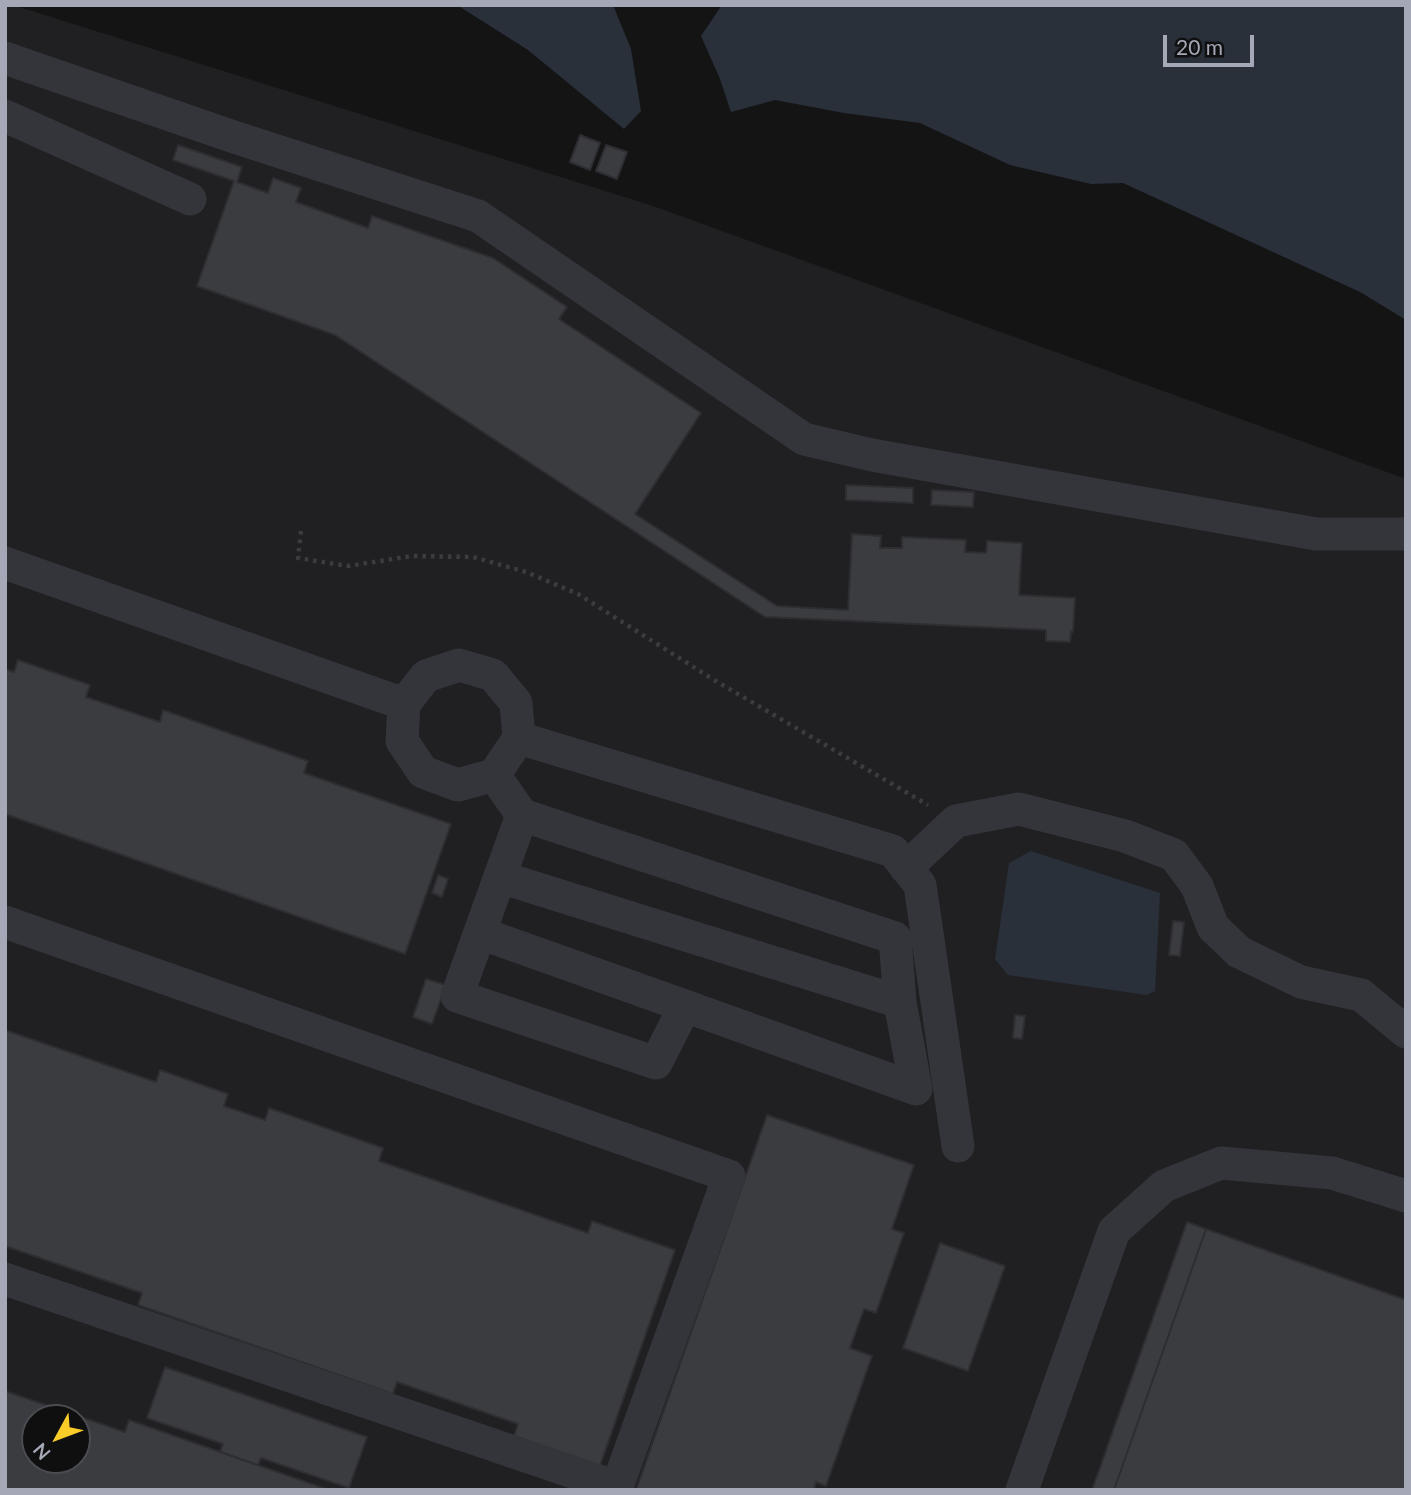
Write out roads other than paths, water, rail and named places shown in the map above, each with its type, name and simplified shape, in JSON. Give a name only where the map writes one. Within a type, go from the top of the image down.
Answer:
[{"type":"lane","points":[[5,58],[234,137],[478,216],[804,439],[872,455],[1316,534],[1406,534]]},
{"type":"lane","points":[[5,116],[190,199]]},
{"type":"lane","points":[[5,563],[404,704]]},
{"type":"lane","points":[[459,666],[493,675],[516,703],[519,738],[494,775],[458,785],[423,772],[402,741],[404,704],[426,676],[459,666]]},
{"type":"lane","points":[[519,738],[892,851],[920,885],[958,1146]]},
{"type":"lane","points":[[480,933],[916,1089],[900,1002],[895,938],[522,815],[494,775]]},
{"type":"lane","points":[[906,868],[956,821],[1019,809],[1125,836],[1174,855],[1197,886],[1213,927],[1239,952],[1301,982],[1361,995],[1406,1032]]},
{"type":"lane","points":[[522,815],[457,996],[656,1063],[685,1006]]},
{"type":"lane","points":[[500,877],[900,1002]]},
{"type":"lane","points":[[5,922],[729,1176],[617,1487],[5,1279]]},
{"type":"lane","points":[[1022,1490],[1114,1231],[1164,1186],[1221,1163],[1332,1173],[1406,1196]]}]
